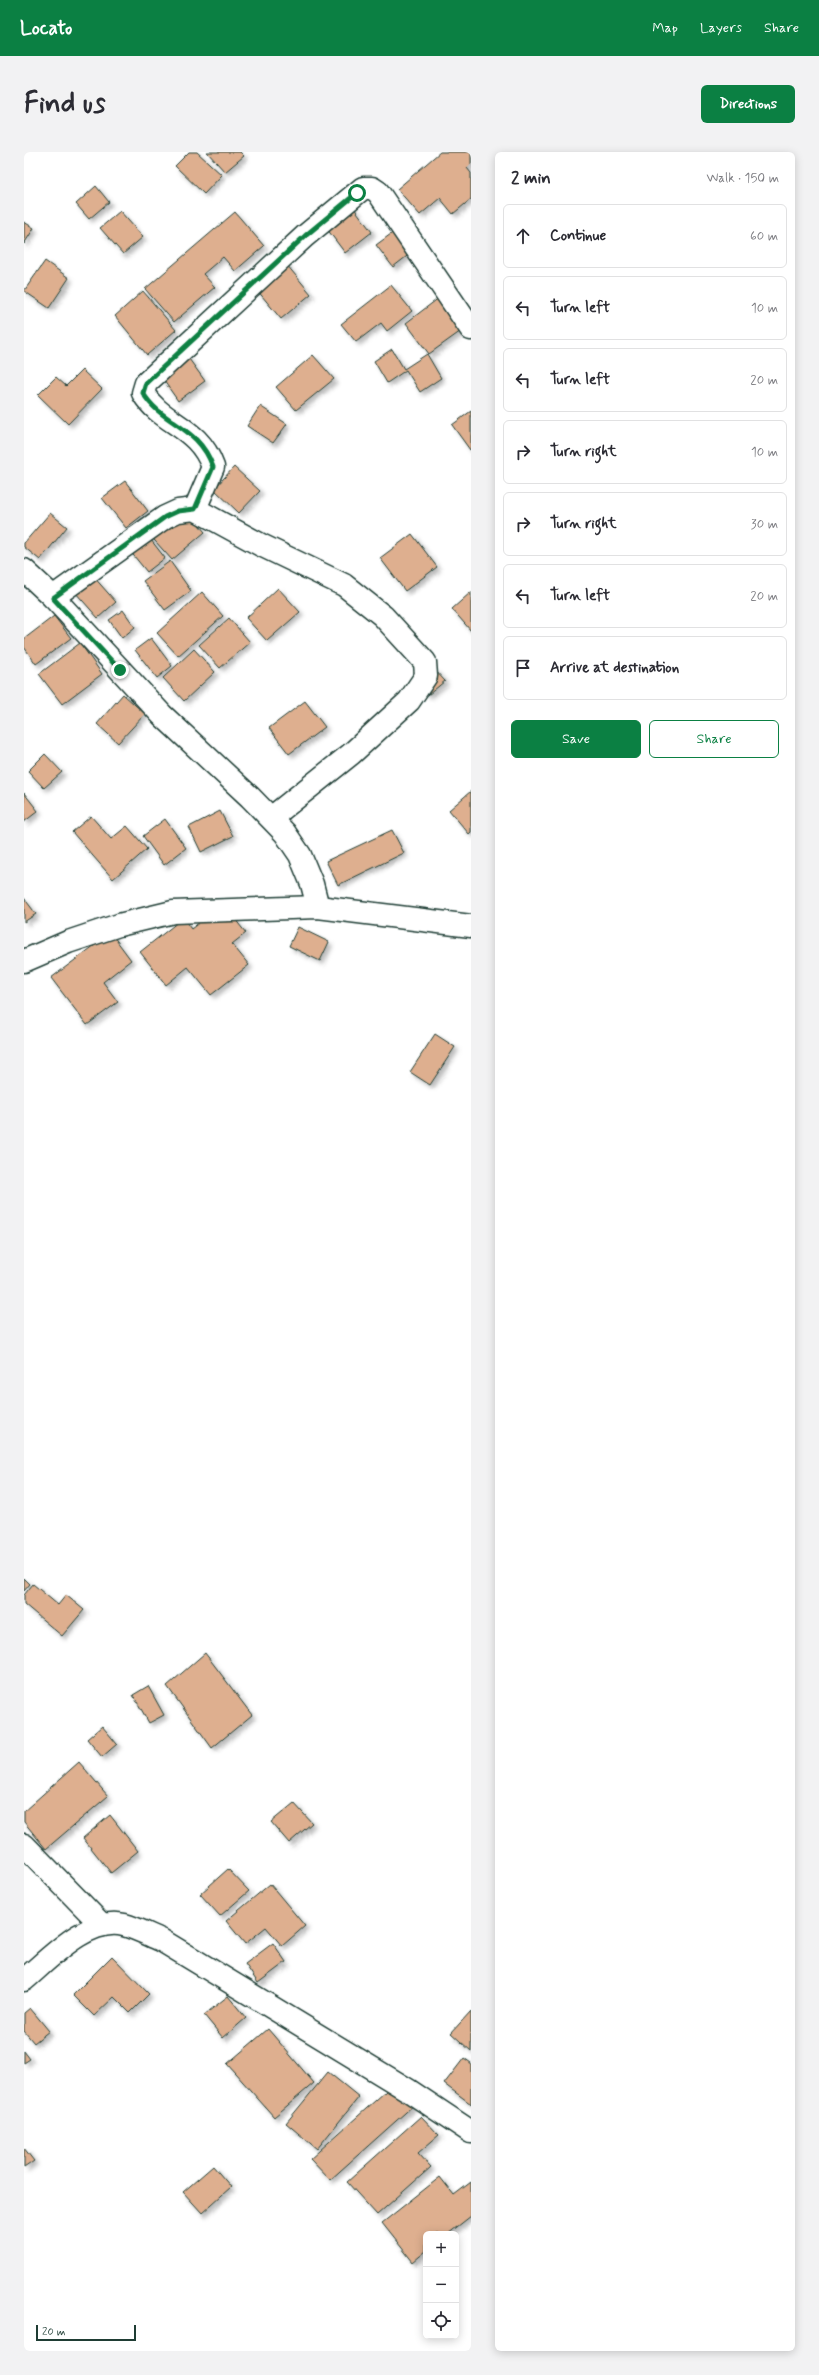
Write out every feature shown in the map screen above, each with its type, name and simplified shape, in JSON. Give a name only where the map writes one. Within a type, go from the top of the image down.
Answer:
[{"type":"street","points":[[195,509],[213,467],[208,454],[189,431],[150,406],[143,393],[146,383],[294,246],[363,188],[372,188],[378,192],[471,329]]},
{"type":"street","points":[[53,598],[165,517],[178,511],[195,509],[261,545],[344,585],[383,616],[425,662],[426,676],[409,701],[351,754],[271,818]]},
{"type":"street","points":[[24,570],[53,598],[162,715],[285,833],[300,855],[312,884],[318,907]]},
{"type":"street","points":[[24,961],[68,942],[119,925],[173,912],[318,907],[471,926]]},
{"type":"street","points":[[24,1845],[102,1925]]},
{"type":"street","points":[[24,1980],[79,1935],[102,1925],[123,1924],[161,1940],[408,2090],[471,2132]]},
{"type":"building","points":[[189,152],[197,152],[222,175],[204,194],[175,166]]},
{"type":"building","points":[[207,152],[240,152],[244,156],[225,172]]},
{"type":"building","points":[[440,152],[471,152],[471,164],[467,168],[471,173],[471,199],[453,214],[440,198],[420,215],[397,189]]},
{"type":"building","points":[[96,186],[109,202],[89,219],[76,204]]},
{"type":"building","points":[[348,200],[372,232],[345,253],[321,221]]},
{"type":"building","points":[[120,211],[143,237],[123,254],[100,228]]},
{"type":"building","points":[[235,212],[264,246],[235,271],[223,257],[203,274],[215,287],[174,322],[145,289]]},
{"type":"building","points":[[24,222],[34,228],[24,244]]},
{"type":"building","points":[[395,231],[411,253],[393,267],[376,245]]},
{"type":"building","points":[[282,259],[311,294],[281,319],[252,284]]},
{"type":"building","points":[[45,261],[69,278],[49,308],[24,291]]},
{"type":"building","points":[[391,285],[412,311],[387,331],[381,323],[356,342],[341,324]]},
{"type":"building","points":[[143,291],[176,330],[147,355],[115,316]]},
{"type":"building","points":[[444,294],[468,326],[429,354],[406,323]]},
{"type":"building","points":[[392,349],[404,369],[427,354],[441,378],[420,392],[406,370],[387,383],[374,361]]},
{"type":"building","points":[[184,352],[205,381],[178,401],[157,371]]},
{"type":"building","points":[[313,355],[334,379],[296,410],[276,387]]},
{"type":"building","points":[[82,370],[102,389],[68,424],[38,395],[56,377],[66,386]]},
{"type":"building","points":[[260,406],[287,424],[273,443],[247,426]]},
{"type":"building","points":[[471,411],[471,449],[470,450],[452,425]]},
{"type":"building","points":[[234,467],[260,491],[239,513],[214,489]]},
{"type":"building","points":[[125,481],[148,511],[126,528],[102,498]]},
{"type":"building","points":[[180,503],[205,532],[172,560],[147,532]]},
{"type":"building","points":[[50,513],[67,527],[40,560],[24,547],[24,543]]},
{"type":"building","points":[[144,531],[165,558],[147,572],[125,545]]},
{"type":"building","points":[[412,534],[437,567],[405,591],[380,558]]},
{"type":"building","points":[[170,561],[191,591],[165,610],[143,581]]},
{"type":"building","points":[[85,567],[116,602],[98,618],[67,583]]},
{"type":"building","points":[[278,588],[300,612],[267,641],[246,618]]},
{"type":"building","points":[[202,592],[223,616],[178,656],[157,633]]},
{"type":"building","points":[[471,592],[471,631],[452,609]]},
{"type":"building","points":[[123,610],[135,627],[122,638],[109,620]]},
{"type":"building","points":[[54,616],[71,638],[36,664],[24,647],[24,639]]},
{"type":"building","points":[[229,618],[250,642],[220,668],[199,645]]},
{"type":"building","points":[[151,638],[172,666],[157,678],[135,650]]},
{"type":"building","points":[[80,643],[102,674],[62,704],[39,674]]},
{"type":"building","points":[[194,649],[215,672],[184,701],[163,678]]},
{"type":"building","points":[[434,669],[445,681],[428,695],[418,683]]},
{"type":"building","points":[[123,694],[145,714],[118,743],[97,724]]},
{"type":"building","points":[[305,701],[325,727],[289,754],[269,728]]},
{"type":"building","points":[[45,754],[62,772],[44,788],[28,771]]},
{"type":"building","points":[[471,791],[471,832],[469,834],[449,810]]},
{"type":"building","points":[[24,793],[38,811],[24,822]]},
{"type":"building","points":[[220,811],[233,836],[201,852],[189,827]]},
{"type":"building","points":[[91,816],[111,839],[127,826],[147,849],[113,879],[72,832]]},
{"type":"building","points":[[165,819],[186,848],[164,865],[143,836]]},
{"type":"building","points":[[392,830],[404,853],[338,885],[326,861]]},
{"type":"building","points":[[24,898],[36,914],[24,922]]},
{"type":"building","points":[[223,904],[246,933],[232,944],[249,965],[211,995],[188,967],[166,985],[140,952],[183,918],[191,929]]},
{"type":"building","points":[[298,927],[329,942],[320,961],[289,946]]},
{"type":"building","points":[[111,933],[131,960],[103,982],[118,1002],[87,1025],[51,978]]},
{"type":"building","points":[[435,1034],[455,1047],[430,1085],[410,1072]]},
{"type":"building","points":[[24,1578],[30,1584],[24,1591]]},
{"type":"building","points":[[33,1584],[58,1605],[66,1595],[84,1610],[62,1636],[24,1604],[24,1595]]},
{"type":"building","points":[[205,1653],[252,1715],[212,1748],[167,1686]]},
{"type":"building","points":[[148,1686],[164,1715],[149,1723],[133,1695]]},
{"type":"building","points":[[102,1726],[117,1744],[102,1757],[87,1739]]},
{"type":"building","points":[[79,1762],[108,1796],[46,1849],[24,1822],[24,1811]]},
{"type":"building","points":[[294,1803],[312,1823],[289,1843],[271,1822]]},
{"type":"building","points":[[110,1815],[138,1851],[111,1873],[83,1838]]},
{"type":"building","points":[[228,1869],[249,1891],[220,1916],[200,1894]]},
{"type":"building","points":[[270,1884],[305,1926],[282,1946],[266,1927],[245,1944],[226,1921]]},
{"type":"building","points":[[273,1943],[286,1962],[258,1983],[245,1964]]},
{"type":"building","points":[[112,1956],[149,1994],[130,2013],[114,1997],[94,2016],[73,1995]]},
{"type":"building","points":[[228,1996],[246,2018],[223,2038],[204,2015]]},
{"type":"building","points":[[30,2008],[49,2031],[34,2043],[24,2031],[24,2013]]},
{"type":"building","points":[[471,2011],[471,2051],[451,2033]]},
{"type":"building","points":[[268,2029],[314,2083],[274,2117],[227,2064]]},
{"type":"building","points":[[24,2051],[30,2059],[24,2063]]},
{"type":"building","points":[[464,2058],[471,2063],[471,2104],[444,2084]]},
{"type":"building","points":[[328,2072],[359,2097],[317,2149],[286,2123]]},
{"type":"building","points":[[395,2083],[415,2104],[330,2180],[310,2159]]},
{"type":"building","points":[[421,2116],[439,2135],[418,2153],[431,2167],[377,2215],[347,2182]]},
{"type":"building","points":[[24,2148],[34,2161],[24,2168]]},
{"type":"building","points":[[213,2166],[231,2187],[202,2213],[183,2192]]},
{"type":"building","points":[[440,2177],[454,2195],[471,2182],[471,2216],[452,2231],[423,2231],[423,2254],[413,2262],[382,2223]]},
{"type":"route","points":[[120,670],[53,598],[165,517],[178,511],[195,509],[210,478],[213,467],[208,454],[189,431],[150,406],[143,393],[146,383],[305,236],[357,193]]}]
